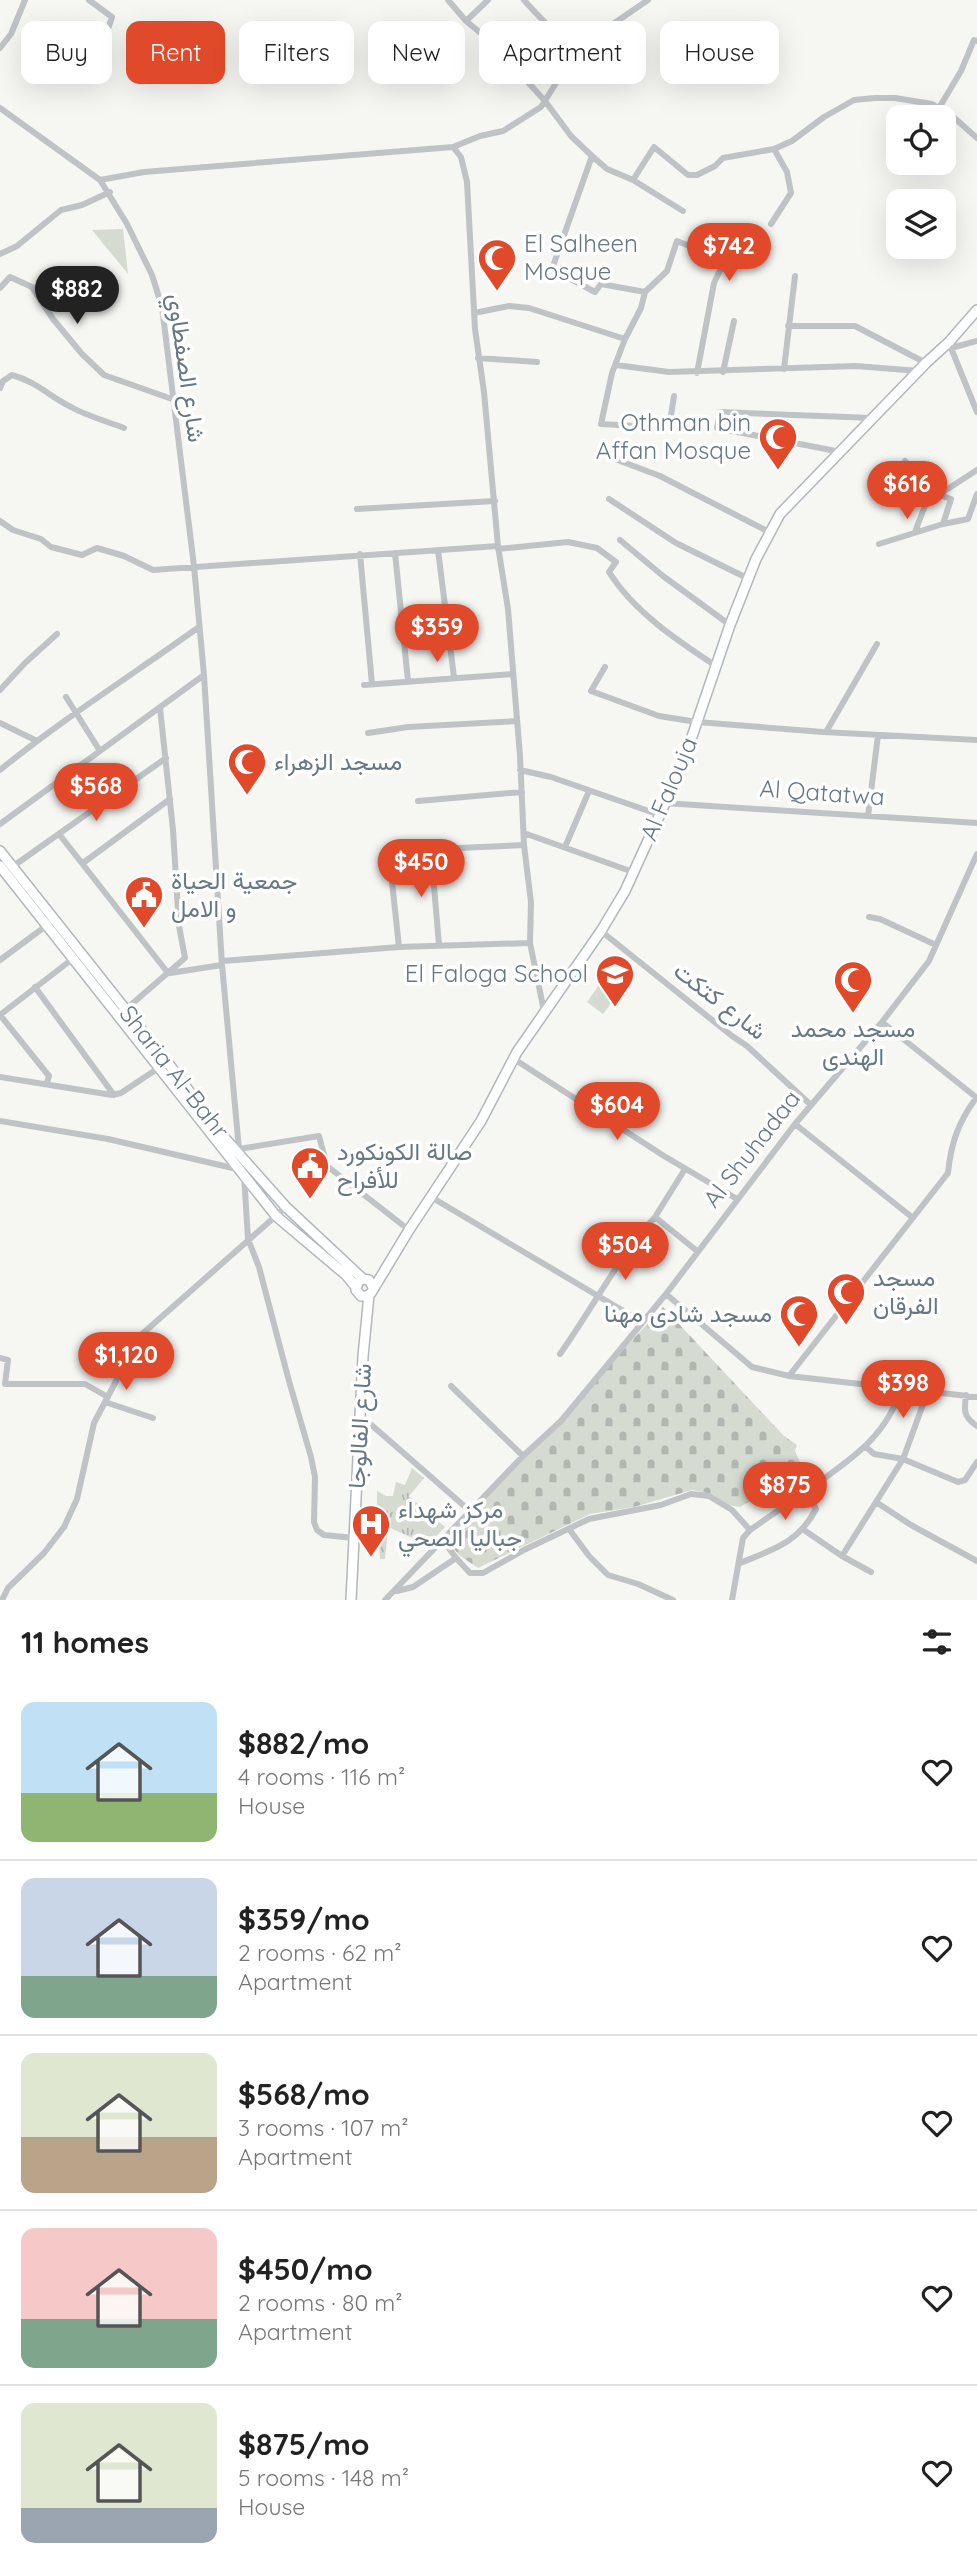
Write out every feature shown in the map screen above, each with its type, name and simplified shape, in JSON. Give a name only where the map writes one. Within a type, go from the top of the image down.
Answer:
[{"type":"main road","name":"Al Falouja","points":[[371,1291],[481,1121],[514,1059],[544,1011],[601,931],[634,872],[682,766],[748,579],[780,514],[926,363],[950,345],[977,310]]},
{"type":"main road","name":"Sharia Al-Bahr","points":[[0,851],[158,1068],[276,1216],[346,1275],[356,1287]]},
{"type":"main road","name":"Sharia Al-Bahr","points":[[0,866],[51,923]]},
{"type":"main road","name":"Sharia Al-Bahr","points":[[77,956],[126,1009],[246,1163],[286,1207],[363,1279]]},
{"type":"main road","points":[[363,1279],[369,1280],[371,1291],[361,1296],[356,1287],[363,1279]]},
{"type":"main road","name":"شارع الفالوجا","points":[[349,1598],[360,1415],[371,1291]]},
{"type":"street","points":[[0,47],[11,34],[25,0]]},
{"type":"street","points":[[89,0],[112,17],[111,21]]},
{"type":"street","points":[[448,0],[466,21],[505,53],[571,136],[592,156],[607,169],[633,180],[683,211]]},
{"type":"street","points":[[466,21],[488,0]]},
{"type":"street","points":[[524,0],[544,21]]},
{"type":"street","points":[[616,21],[648,0]]},
{"type":"street","points":[[941,105],[975,40],[977,41]]},
{"type":"street","points":[[100,180],[144,172],[453,147],[480,136],[503,131],[526,118],[541,107],[554,84]]},
{"type":"street","points":[[633,180],[654,147],[688,175],[697,175],[715,166],[723,158],[774,149],[792,141],[824,117],[854,100],[895,98],[934,105]]},
{"type":"street","name":"شارع الصفطاوي","points":[[0,108],[100,180],[110,192],[152,275],[162,307],[194,566],[204,675],[237,1150]]},
{"type":"street","points":[[956,119],[977,138]]},
{"type":"street","points":[[453,147],[461,157],[467,182],[478,358],[484,392],[498,548],[508,609],[524,845],[531,902],[530,943],[544,1011]]},
{"type":"street","points":[[771,224],[790,193],[787,172],[774,149]]},
{"type":"street","points":[[592,156],[552,269],[595,292],[601,284],[645,292]]},
{"type":"street","points":[[0,254],[17,246],[61,210],[82,205],[110,192]]},
{"type":"street","points":[[674,396],[669,428],[601,424],[615,365],[625,339],[641,308],[645,292],[667,271],[677,241],[725,260],[714,283],[697,373]]},
{"type":"street","points":[[784,369],[795,276]]},
{"type":"street","points":[[0,288],[10,277],[32,287],[53,319],[82,354],[104,375],[172,400]]},
{"type":"street","points":[[474,313],[509,306],[529,308],[625,339]]},
{"type":"street","points":[[723,372],[734,321]]},
{"type":"street","points":[[788,326],[855,326],[926,363]]},
{"type":"street","points":[[977,341],[950,345],[977,412]]},
{"type":"street","points":[[478,358],[537,362]]},
{"type":"street","points":[[615,365],[697,373],[856,366],[919,371]]},
{"type":"street","points":[[0,388],[3,381],[12,375],[20,377],[37,384],[70,407],[124,428]]},
{"type":"street","points":[[841,452],[718,428],[720,412],[872,418]]},
{"type":"street","points":[[615,459],[660,476],[769,532]]},
{"type":"street","points":[[905,461],[937,494],[951,499],[943,524]]},
{"type":"street","points":[[915,532],[926,503],[977,470]]},
{"type":"street","points":[[879,544],[968,519],[977,494]]},
{"type":"street","points":[[609,499],[677,543],[748,579]]},
{"type":"street","points":[[358,509],[495,501]]},
{"type":"street","points":[[0,522],[51,547],[82,555],[97,548],[124,555],[153,570],[568,542],[597,548],[616,562],[609,572],[622,591],[687,647],[716,666]]},
{"type":"street","points":[[620,540],[663,576],[730,625]]},
{"type":"street","points":[[438,550],[454,677]]},
{"type":"street","points":[[395,553],[408,681]]},
{"type":"street","points":[[360,554],[372,684]]},
{"type":"street","points":[[1,766],[199,627]]},
{"type":"street","points":[[0,690],[57,634]]},
{"type":"street","points":[[826,732],[877,644]]},
{"type":"street","points":[[605,667],[591,691],[659,716],[697,722],[826,732],[977,740]]},
{"type":"street","points":[[364,685],[513,674]]},
{"type":"street","points":[[0,824],[204,675]]},
{"type":"street","points":[[66,697],[100,751]]},
{"type":"street","points":[[126,1009],[185,958],[179,926],[160,708]]},
{"type":"street","points":[[368,733],[408,727],[517,721]]},
{"type":"street","points":[[0,723],[37,741]]},
{"type":"street","points":[[868,816],[878,735]]},
{"type":"street","points":[[12,867],[166,758]]},
{"type":"street","points":[[520,770],[551,777],[660,815]]},
{"type":"street","points":[[565,847],[589,791]]},
{"type":"street","points":[[418,801],[522,792]]},
{"type":"street","points":[[83,863],[170,799]]},
{"type":"street","name":"Al Qatatwa","points":[[664,803],[977,823]]},
{"type":"street","points":[[524,833],[634,872]]},
{"type":"street","points":[[58,834],[168,973]]},
{"type":"street","points":[[399,947],[390,854],[392,851],[524,845]]},
{"type":"street","points":[[431,851],[439,945]]},
{"type":"street","name":"Al Shuhadaa","points":[[385,1600],[523,1456],[561,1421],[666,1294],[795,1124],[882,1022],[929,961],[977,854]]},
{"type":"street","points":[[869,917],[880,919],[936,945]]},
{"type":"street","points":[[2,956],[51,923]]},
{"type":"street","name":"شارع كتكت","points":[[601,931],[750,1048],[811,1105]]},
{"type":"street","points":[[168,973],[223,963],[399,947],[530,943]]},
{"type":"street","points":[[47,1083],[49,1076],[0,1015],[77,956]]},
{"type":"street","points":[[35,987],[114,1095]]},
{"type":"street","points":[[789,1376],[948,1173],[951,1145],[965,1114],[977,1098],[882,1022]]},
{"type":"street","points":[[514,1059],[685,1169],[737,1199]]},
{"type":"street","points":[[0,1077],[114,1095],[168,1063]]},
{"type":"street","points":[[0,1121],[108,1139],[241,1173]]},
{"type":"street","points":[[795,1124],[913,1217]]},
{"type":"street","points":[[237,1150],[319,1136],[327,1167],[409,1230]]},
{"type":"street","points":[[246,1163],[241,1173],[248,1239],[260,1267],[311,1457],[314,1477],[312,1515],[316,1527],[328,1536],[354,1538]]},
{"type":"street","points":[[560,1354],[685,1169]]},
{"type":"street","points":[[431,1197],[496,1238],[642,1322]]},
{"type":"street","points":[[2,1600],[8,1587],[44,1553],[64,1528],[77,1499],[94,1423],[133,1342],[286,1207]]},
{"type":"street","points":[[655,1217],[697,1251]]},
{"type":"street","points":[[666,1294],[752,1367],[789,1376],[977,1397]]},
{"type":"street","points":[[0,1358],[8,1360],[3,1384],[85,1384],[106,1399],[153,1418]]},
{"type":"street","points":[[451,1386],[523,1456]]},
{"type":"street","points":[[732,1600],[743,1538],[750,1530],[866,1447],[895,1407],[901,1387]]},
{"type":"street","points":[[842,1556],[903,1459],[928,1391]]},
{"type":"street","points":[[966,1395],[964,1412],[967,1419],[977,1426]]},
{"type":"street","points":[[360,1415],[470,1511]]},
{"type":"street","points":[[866,1447],[874,1454],[903,1459],[961,1483],[977,1462]]},
{"type":"street","points":[[740,1563],[787,1543],[804,1530],[816,1508],[805,1492]]},
{"type":"street","points":[[443,1540],[470,1573],[483,1573],[589,1519],[661,1505],[691,1494],[709,1496],[732,1510],[750,1530]]},
{"type":"street","points":[[876,1502],[911,1525],[977,1561]]},
{"type":"street","points":[[569,1529],[589,1556],[608,1575],[638,1584],[673,1600]]},
{"type":"street","points":[[804,1530],[871,1572]]},
{"type":"street","points":[[395,1591],[413,1587],[456,1558]]},
{"type":"green space","points":[[123,229],[128,274],[92,230]]},
{"type":"green space","points":[[604,978],[621,990],[603,1014],[587,1002]]},
{"type":"green space","points":[[663,1307],[784,1436],[797,1445],[795,1451],[803,1469],[740,1507],[727,1505],[712,1494],[692,1490],[634,1507],[590,1514],[478,1568],[459,1555],[448,1541]]},
{"type":"green space","points":[[412,1468],[424,1478],[409,1496],[445,1527],[428,1545],[388,1527],[385,1559],[380,1559],[378,1529],[381,1524],[387,1524],[388,1519],[381,1518],[381,1510],[377,1506],[377,1491],[393,1496],[396,1482],[405,1485]]},
{"type":"place","name":"El Salheen Mosque","points":[[497,292]]},
{"type":"place","name":"Othman bin Affan Mosque","points":[[778,471]]},
{"type":"place","name":"مسجد الزهراء","points":[[247,796]]},
{"type":"place","name":"جمعية الحياة و الامل","points":[[144,929]]},
{"type":"place","name":"El Faloga School","points":[[615,1008]]},
{"type":"place","name":"مسجد محمد الهندى","points":[[853,1014]]},
{"type":"place","name":"صالة الكونكورد للأفراح","points":[[310,1200]]},
{"type":"place","name":"مسجد الفرقان","points":[[846,1326]]},
{"type":"place","name":"مسجد شادى مهنا","points":[[799,1348]]},
{"type":"place","name":"مركز شهداء جباليا الصحي","points":[[371,1558]]}]
